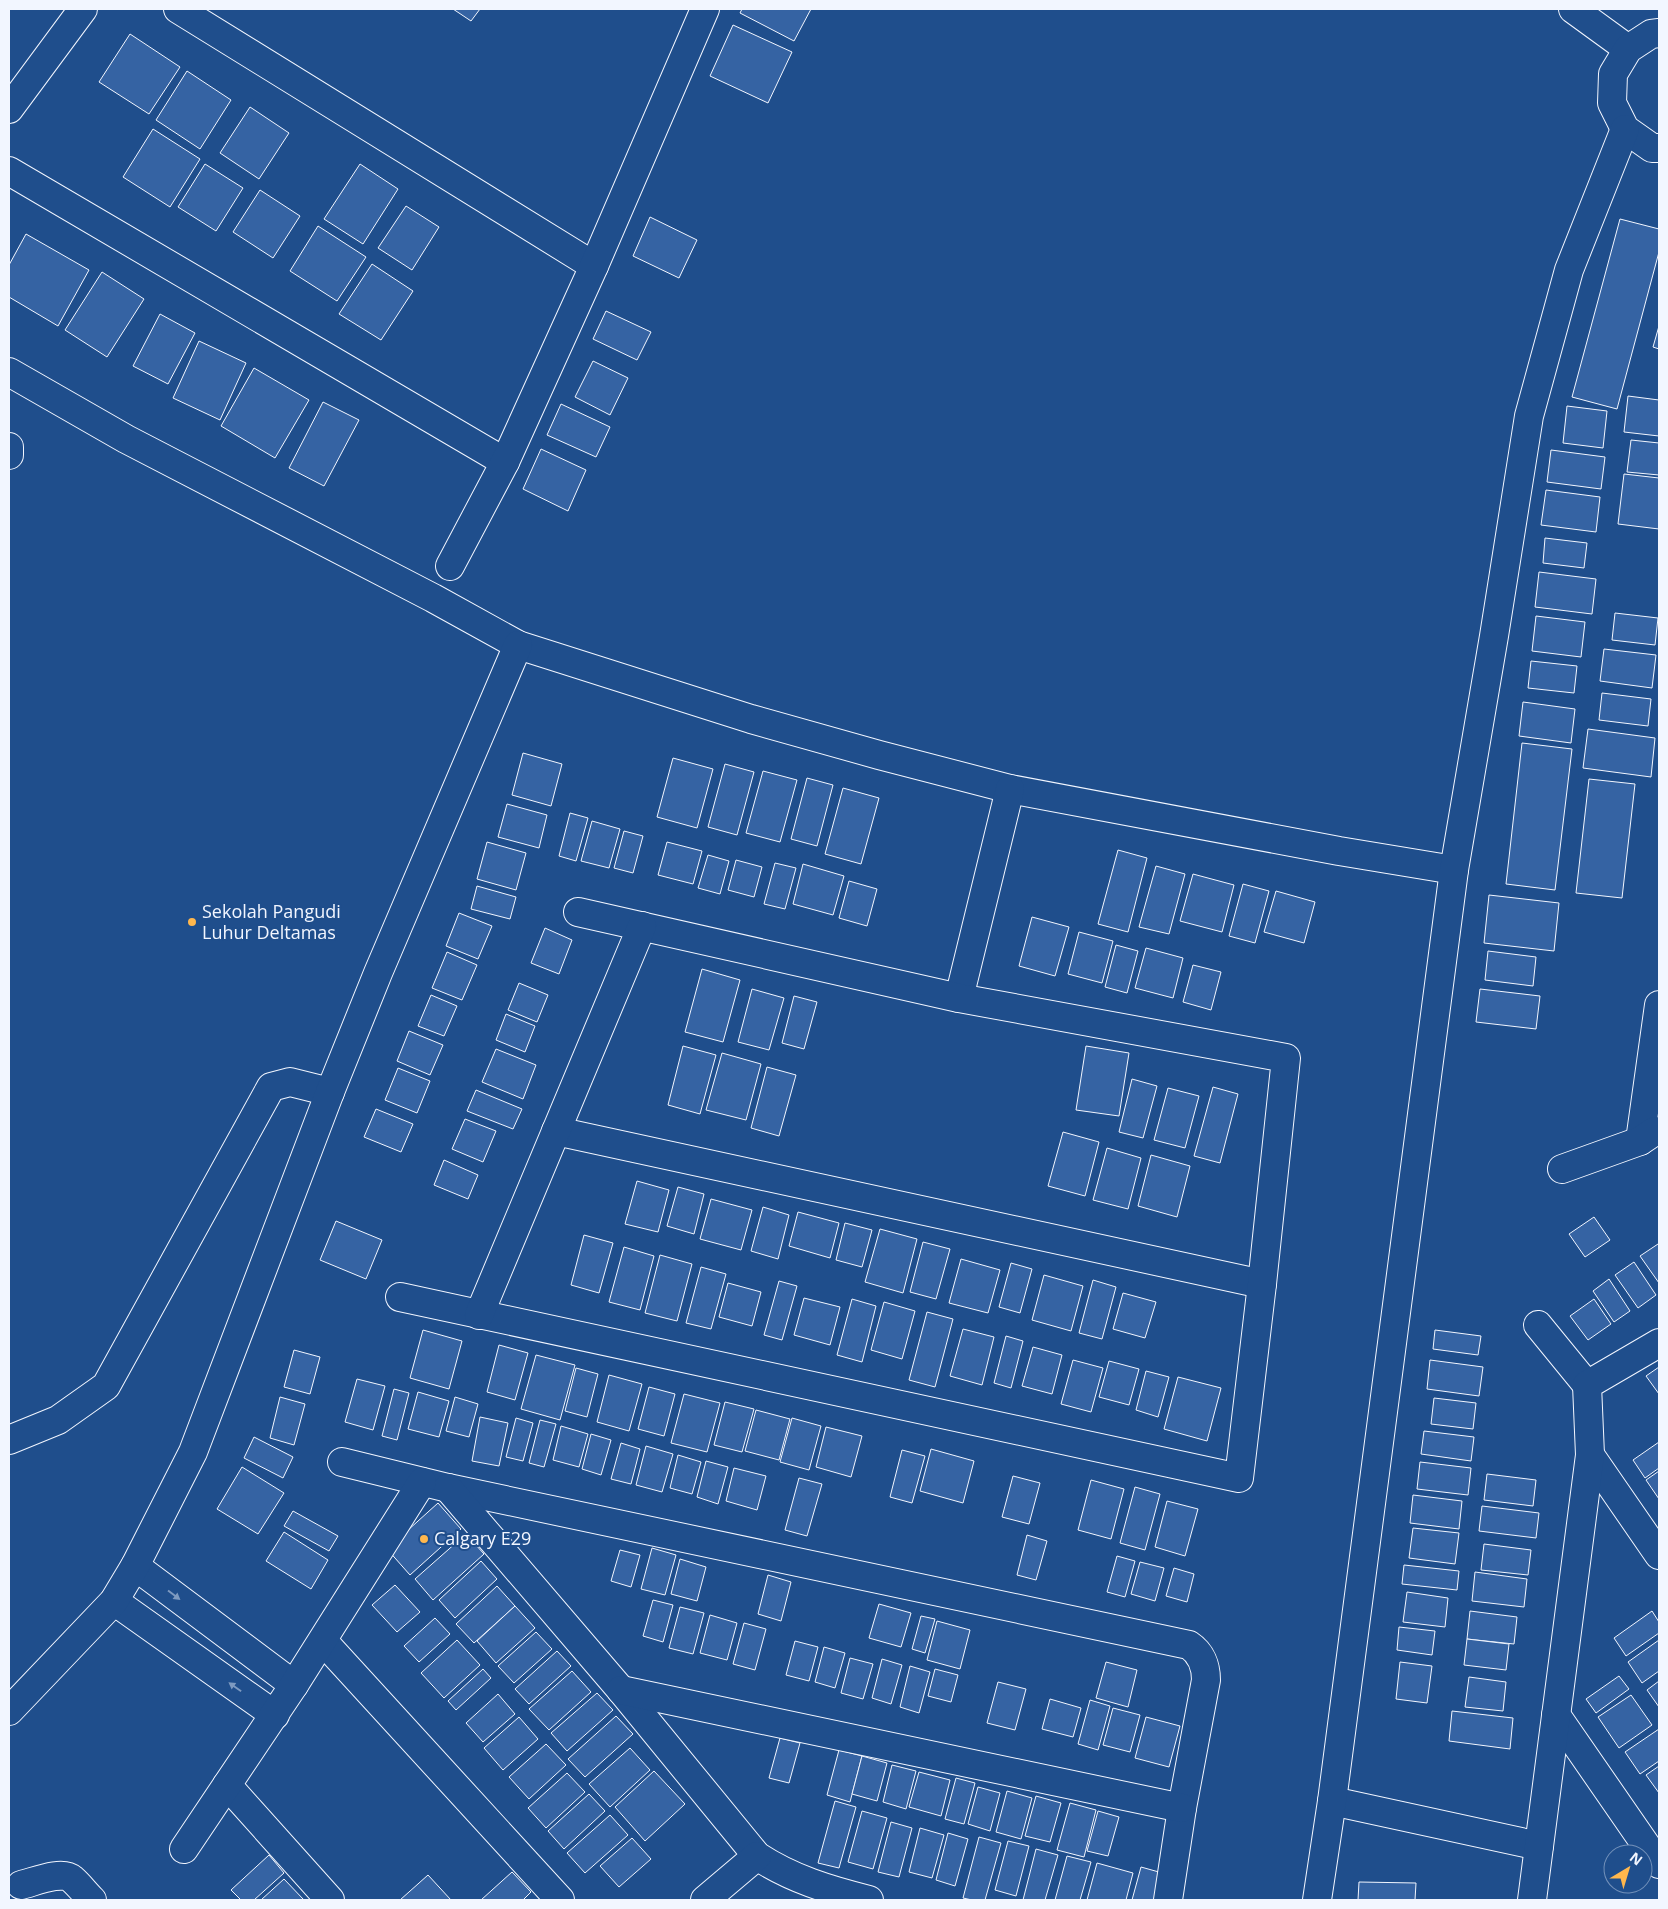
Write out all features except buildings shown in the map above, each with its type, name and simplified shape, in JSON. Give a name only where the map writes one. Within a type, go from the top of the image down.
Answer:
[{"type":"street","points":[[9,109],[83,9]]},
{"type":"street","points":[[178,9],[594,266]]},
{"type":"street","points":[[450,566],[505,462],[594,266],[705,9]]},
{"type":"street","points":[[1573,9],[1628,49]]},
{"type":"street","points":[[1659,33],[1651,34],[1628,49],[1613,74],[1612,103],[1625,129],[1652,148],[1659,148]]},
{"type":"street","points":[[1317,1900],[1332,1801],[1454,870],[1529,416],[1569,270],[1625,129]]},
{"type":"street","points":[[9,171],[505,462]]},
{"type":"street","points":[[9,372],[126,439],[433,598],[518,645],[751,719],[1010,789],[1338,851],[1454,870]]},
{"type":"street","points":[[9,447],[9,455]]},
{"type":"street","points":[[9,1710],[114,1600],[135,1566],[193,1452],[330,1092],[378,973],[518,645]]},
{"type":"street","points":[[959,998],[1010,789]]},
{"type":"street","points":[[400,1297],[1239,1478],[1286,1058],[959,998],[578,912]]},
{"type":"street","points":[[479,1315],[642,926]]},
{"type":"street","points":[[1562,1169],[1650,1134],[1659,1005]]},
{"type":"street","points":[[9,1440],[58,1420],[106,1386],[271,1087],[290,1082],[330,1092]]},
{"type":"street","points":[[556,1131],[1262,1284]]},
{"type":"street","points":[[1532,1900],[1590,1455],[1587,1385],[1538,1325]]},
{"type":"street","points":[[1587,1385],[1659,1343]]},
{"type":"street","points":[[1590,1455],[1659,1555]]},
{"type":"street","points":[[342,1462],[435,1485],[1189,1645],[1196,1650],[1206,1668],[1206,1680],[1182,1808],[1168,1900]]},
{"type":"street","points":[[184,1848],[323,1641],[435,1485]]},
{"type":"street","points":[[435,1485],[621,1690],[757,1856],[788,1874],[822,1888],[869,1900]]},
{"type":"street","points":[[135,1566],[294,1685]]},
{"type":"street","points":[[114,1600],[275,1715]]},
{"type":"street","points":[[323,1641],[560,1900]]},
{"type":"street","points":[[621,1690],[1182,1808]]},
{"type":"street","points":[[1556,1715],[1659,1864]]},
{"type":"street","points":[[227,1785],[330,1900]]},
{"type":"street","points":[[1332,1801],[1539,1846]]},
{"type":"street","points":[[705,1900],[757,1856]]},
{"type":"street","points":[[21,1885],[51,1877],[66,1876],[71,1878],[92,1900]]},
{"type":"place","name":"Sekolah Pangudi Luhur Deltamas","points":[[192,922]]},
{"type":"place","name":"Calgary E29","points":[[424,1539]]}]
